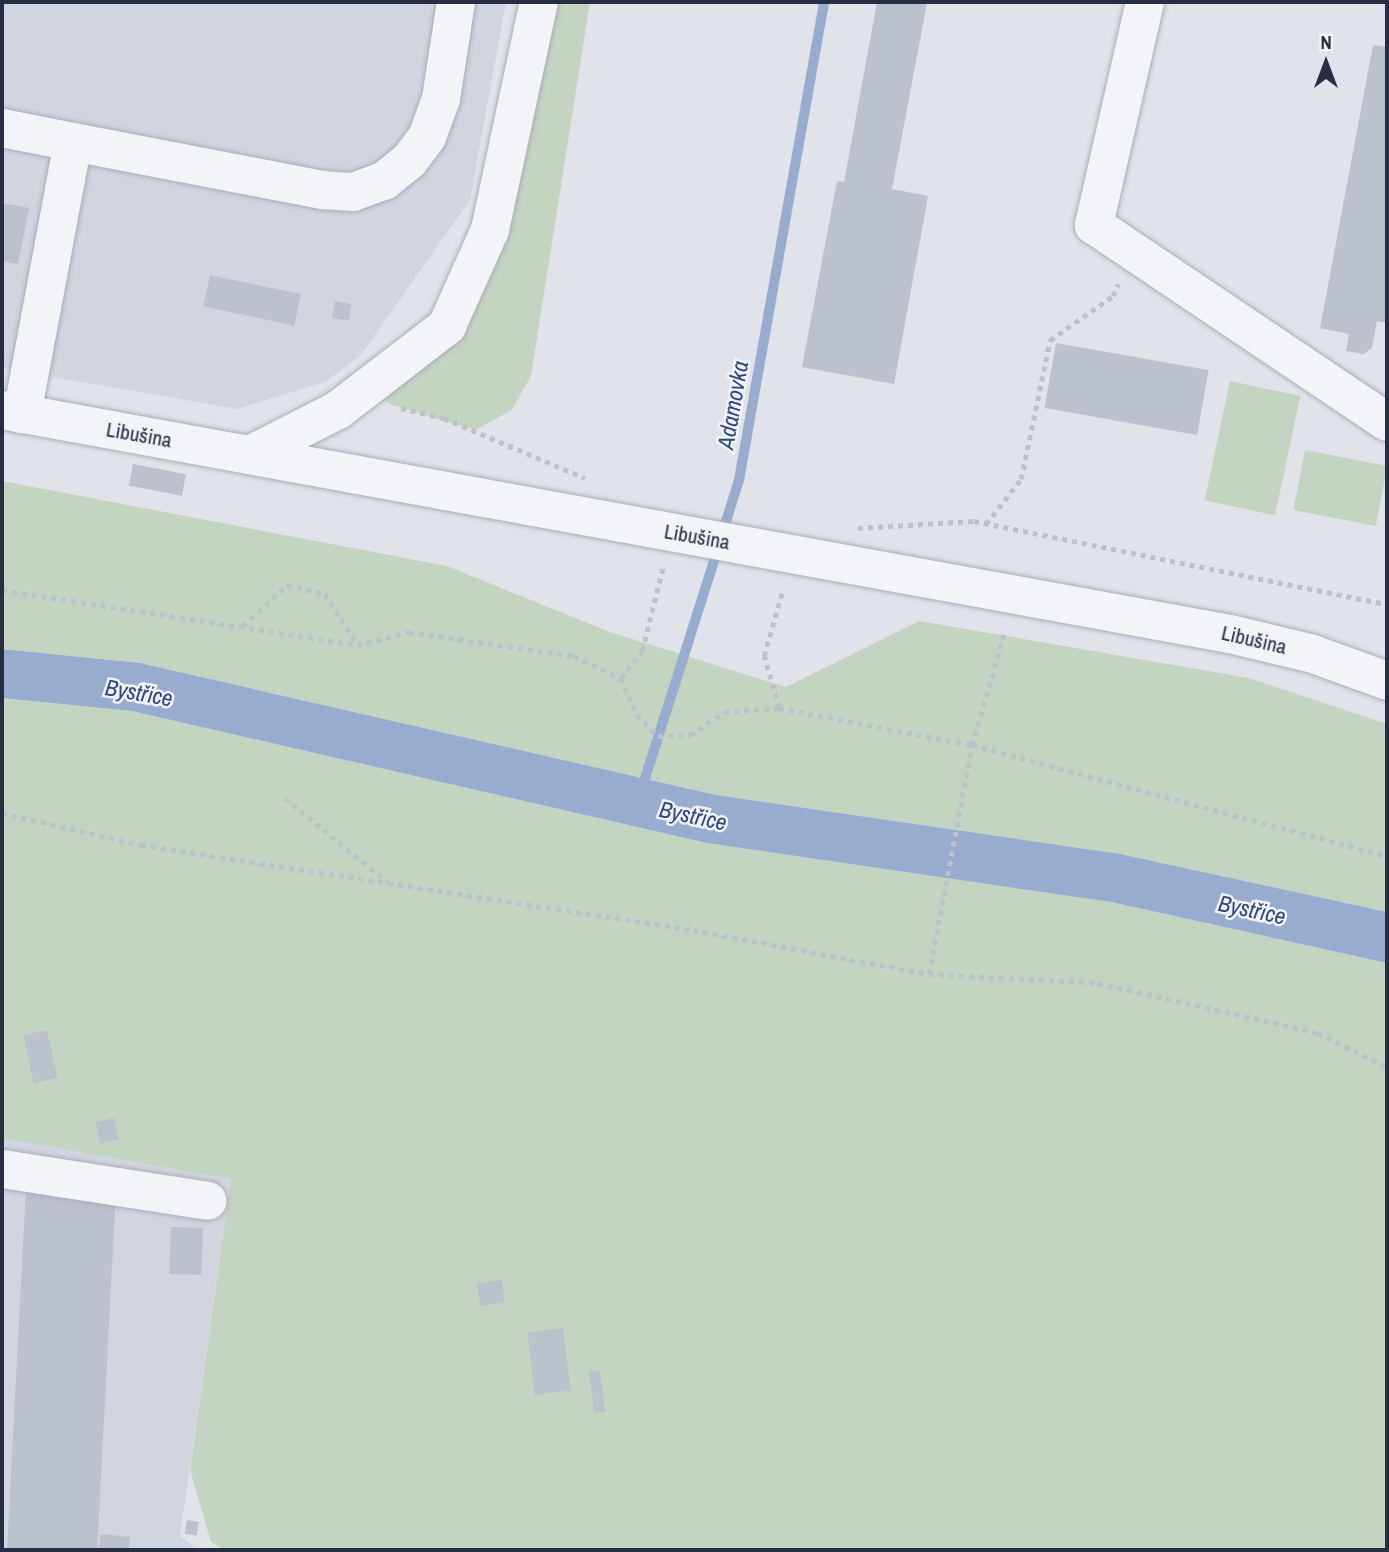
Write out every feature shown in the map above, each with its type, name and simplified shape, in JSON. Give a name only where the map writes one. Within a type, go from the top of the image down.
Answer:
[{"type":"street","points":[[2,128],[322,190],[353,192],[384,181],[409,161],[427,137],[441,99],[456,2]]},
{"type":"street","points":[[250,456],[367,389],[446,326],[490,230],[539,2]]},
{"type":"street","points":[[1144,2],[1094,225],[1387,422]]},
{"type":"street","points":[[12,412],[73,142]]},
{"type":"street","name":"Libušina","points":[[12,412],[1230,634],[1312,654],[1387,681]]},
{"type":"street","points":[[2,1168],[208,1201]]},
{"type":"path","points":[[986,524],[1021,479],[1050,340],[1113,296],[1132,251]]},
{"type":"path","points":[[367,389],[392,405],[444,418],[587,479]]},
{"type":"path","points":[[848,528],[986,524],[1387,604]]},
{"type":"path","points":[[621,678],[642,651],[678,533]]},
{"type":"path","points":[[779,708],[764,656],[792,555]]},
{"type":"path","points":[[242,626],[287,585],[325,594],[357,645]]},
{"type":"path","points":[[2,590],[357,645],[409,632],[573,656],[621,678],[637,715],[658,736],[690,735],[723,712],[779,708],[972,745],[1387,856]]},
{"type":"path","points":[[929,974],[972,745],[1015,595]]},
{"type":"path","points":[[285,798],[391,884]]},
{"type":"path","points":[[2,813],[141,845],[694,930],[929,974],[1062,980],[1142,992],[1318,1034],[1387,1067]]},
{"type":"shaded area","points":[[2,2],[506,2],[470,200],[360,356],[325,382],[237,409],[2,368]]},
{"type":"shaded area","points":[[2,1138],[231,1178],[180,1536],[198,1550],[2,1550]]},
{"type":"green space","points":[[554,2],[590,2],[531,376],[512,410],[475,430],[392,405],[367,389],[447,326]]},
{"type":"green space","points":[[1230,381],[1300,396],[1275,515],[1205,500]]},
{"type":"green space","points":[[1305,450],[1387,466],[1376,526],[1293,510]]},
{"type":"green space","points":[[2,481],[447,566],[610,632],[786,687],[919,621],[1249,678],[1387,724],[1387,912],[1120,854],[716,795],[140,663],[2,649]]},
{"type":"green space","points":[[2,698],[132,711],[707,843],[1111,902],[1387,963],[1387,1550],[225,1550],[211,1542],[190,1470],[231,1179],[2,1138]]},
{"type":"water","name":"Bystřice","points":[[2,649],[140,663],[716,795],[1120,854],[1387,912],[1387,963],[1111,902],[707,843],[132,711],[2,698]]},
{"type":"building","points":[[877,2],[927,3],[892,189],[928,196],[894,384],[802,367],[837,181],[844,182]]},
{"type":"building","points":[[1373,45],[1387,47],[1387,323],[1377,321],[1372,348],[1364,354],[1346,351],[1349,334],[1320,328]]},
{"type":"building","points":[[2,203],[29,208],[18,264],[2,261]]},
{"type":"building","points":[[210,275],[301,294],[294,326],[203,306]]},
{"type":"building","points":[[335,301],[352,304],[349,321],[332,318]]},
{"type":"building","points":[[1056,343],[1209,370],[1197,435],[1045,408]]},
{"type":"building","points":[[133,464],[186,474],[182,496],[129,486]]},
{"type":"building","points":[[47,1030],[57,1078],[34,1083],[24,1035]]},
{"type":"building","points":[[114,1118],[119,1139],[100,1144],[95,1122]]},
{"type":"building","points":[[26,1188],[116,1193],[97,1550],[7,1550]]},
{"type":"building","points":[[171,1227],[203,1228],[201,1275],[169,1274]]},
{"type":"building","points":[[502,1280],[505,1303],[480,1306],[477,1283]]},
{"type":"building","points":[[563,1328],[571,1391],[535,1395],[527,1332]]},
{"type":"building","points":[[600,1370],[605,1412],[594,1413],[589,1371]]},
{"type":"building","points":[[187,1520],[199,1522],[197,1536],[185,1534]]},
{"type":"building","points":[[100,1534],[130,1537],[129,1550],[99,1550]]},
{"type":"waterway","name":"Adamovka","points":[[722,534],[739,480],[824,2]]},
{"type":"waterway","name":"Adamovka","points":[[641,791],[718,548]]}]
